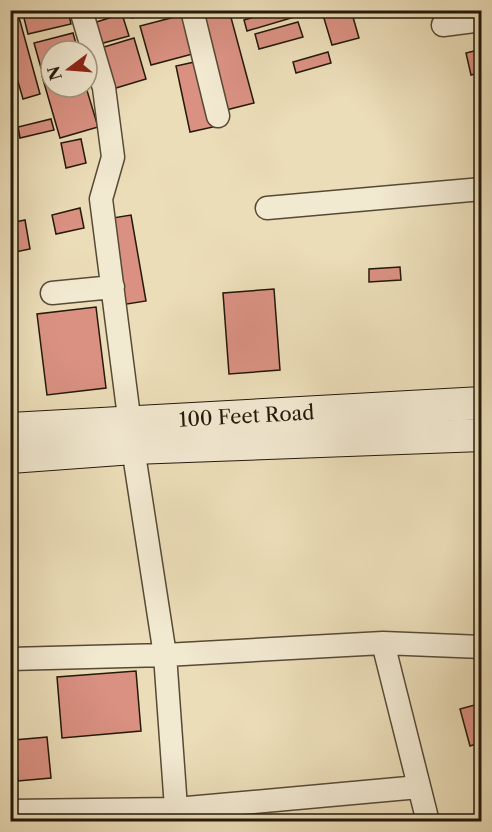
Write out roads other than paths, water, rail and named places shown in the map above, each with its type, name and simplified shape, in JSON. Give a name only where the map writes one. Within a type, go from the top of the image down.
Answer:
[{"type":"main road","name":"100 Feet Road","points":[[10,457],[132,435],[482,403]]},
{"type":"main road","name":"100 Feet Road","points":[[10,429],[132,435],[482,435]]},
{"type":"street","points":[[81,10],[104,88],[113,157],[101,199],[132,435],[165,656],[177,815]]},
{"type":"street","points":[[192,10],[218,116]]},
{"type":"street","points":[[443,25],[482,20]]},
{"type":"street","points":[[267,208],[482,189]]},
{"type":"street","points":[[52,293],[113,288]]},
{"type":"street","points":[[383,643],[428,822]]},
{"type":"street","points":[[10,659],[165,656],[383,643],[482,647]]},
{"type":"street","points":[[10,811],[177,815],[418,787]]}]
